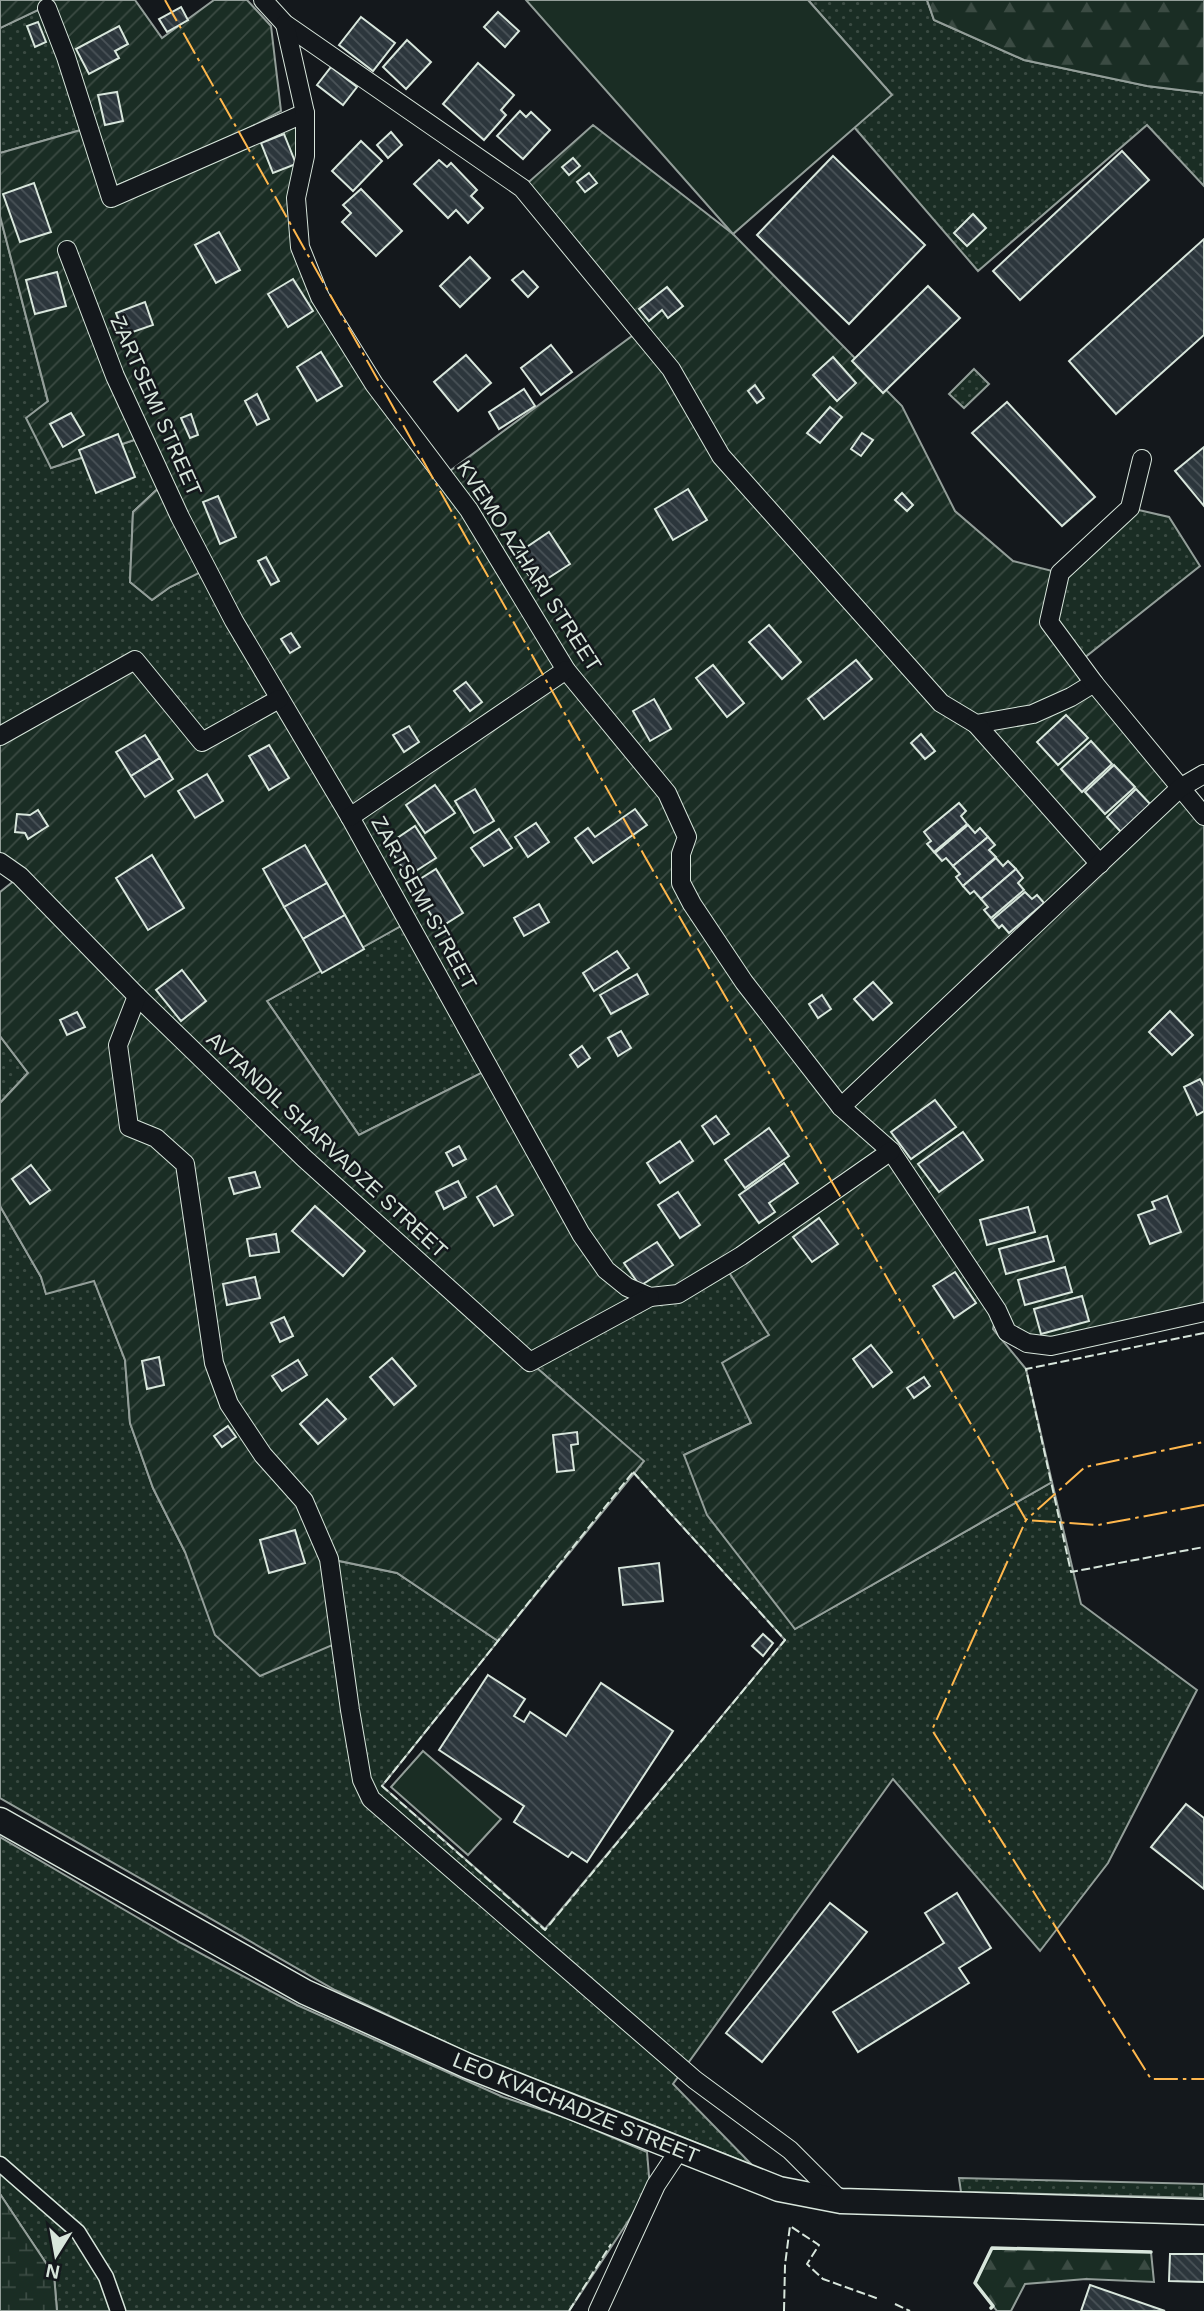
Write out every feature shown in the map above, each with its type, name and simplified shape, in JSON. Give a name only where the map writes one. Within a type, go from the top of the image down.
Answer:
[{"type":"main road","name":"LEO KVACHADZE STREET","points":[[0,1820],[305,1992],[468,2066],[779,2189],[841,2201],[1204,2211]]},
{"type":"street","points":[[263,0],[285,24],[522,188],[671,369],[721,456],[942,704],[976,724],[1100,864]]},
{"type":"street","points":[[47,8],[66,57],[111,198],[305,113]]},
{"type":"street","name":"KVEMO AZHARI STREET","points":[[285,24],[305,113],[304,156],[296,198],[300,247],[320,297],[374,384],[469,510],[566,670],[667,793],[687,837],[681,855],[681,883],[744,982],[841,1107],[891,1151],[997,1310],[1007,1332],[1027,1343],[1051,1346],[1204,1312]]},
{"type":"street","name":"ZARTSEMI STREET","points":[[66,250],[115,376],[180,517],[234,621],[350,817],[581,1234],[607,1269],[627,1287],[650,1297]]},
{"type":"street","points":[[1142,459],[1130,508],[1060,572],[1049,622],[1094,684],[1204,816]]},
{"type":"street","points":[[0,736],[135,660],[202,742],[279,699]]},
{"type":"street","points":[[350,817],[566,670]]},
{"type":"street","points":[[976,724],[1033,714],[1094,684]]},
{"type":"street","points":[[841,1107],[1180,788],[1204,774]]},
{"type":"street","name":"AVTANDIL SHARVADZE STREET","points":[[0,862],[20,876],[137,996],[304,1158],[530,1362],[650,1297]]},
{"type":"street","points":[[137,996],[118,1045],[129,1128],[156,1138],[185,1164],[214,1363],[229,1404],[263,1455],[304,1501],[330,1559],[350,1710],[362,1780],[371,1799],[695,2080],[790,2150],[841,2201]]},
{"type":"street","points":[[650,1297],[678,1294],[741,1256],[891,1151]]},
{"type":"street","points":[[598,2311],[656,2185],[680,2149]]},
{"type":"street","points":[[0,2164],[78,2232],[106,2277],[118,2311]]},
{"type":"green space","points":[[0,0],[135,0],[162,38],[214,0],[247,0],[271,26],[281,111],[230,138],[118,185],[110,183],[42,8],[0,28]]},
{"type":"green space","points":[[526,0],[808,0],[892,95],[733,234]]},
{"type":"green space","points":[[808,0],[927,0],[934,20],[1024,60],[1147,86],[1204,93],[1204,186],[1147,125],[978,271],[854,127],[891,94]]},
{"type":"green space","points":[[927,0],[1204,0],[1204,93],[1147,86],[1024,60],[934,20]]},
{"type":"green space","points":[[42,8],[88,128],[0,153],[0,28]]},
{"type":"green space","points":[[305,113],[296,198],[320,297],[443,476],[640,330],[522,188],[593,125],[733,234],[902,406],[955,511],[1013,561],[1060,573],[1049,622],[1204,816],[1204,1304],[1049,1341],[1016,1330],[997,1311],[993,1329],[1026,1369],[1052,1482],[795,1629],[707,1515],[684,1455],[751,1423],[722,1363],[769,1335],[725,1266],[650,1297],[530,1362],[644,1461],[498,1641],[397,1573],[330,1559],[342,1641],[260,1676],[215,1635],[185,1552],[153,1488],[130,1423],[125,1360],[94,1281],[46,1294],[41,1277],[0,1206],[0,1103],[28,1073],[0,1036],[0,892],[20,876],[0,862],[0,736],[135,660],[202,742],[278,699],[207,569],[170,587],[152,600],[130,582],[133,512],[164,483],[143,437],[51,468],[26,418],[48,401],[0,216],[0,153],[88,128],[111,198]],"holes":[[[408,922],[489,1069],[359,1135],[267,1001]]]},
{"type":"green space","points":[[0,216],[48,402],[51,468],[143,437],[164,483],[133,512],[130,582],[152,600],[170,587],[207,568],[279,699],[202,742],[0,736]]},
{"type":"green space","points":[[974,369],[989,384],[964,408],[949,394]]},
{"type":"green space","points":[[1130,508],[1169,517],[1200,566],[1079,662],[1049,622],[1060,573]]},
{"type":"green space","points":[[408,922],[490,1069],[359,1135],[267,1001]]},
{"type":"green space","points":[[0,1036],[28,1073],[0,1103]]},
{"type":"green space","points":[[0,1206],[41,1277],[46,1293],[94,1280],[125,1360],[130,1423],[153,1488],[185,1552],[329,1559],[397,1573],[498,1641],[382,1786],[545,1929],[785,1640],[633,1472],[643,1461],[530,1362],[725,1266],[770,1335],[751,1423],[684,1455],[795,1629],[1052,1482],[1081,1604],[1197,1690],[1108,1863],[1040,1951],[893,1779],[673,2084],[752,2165],[485,2061],[335,1990],[0,1798]]},
{"type":"green space","points":[[423,1751],[501,1819],[468,1855],[391,1787]]},
{"type":"green space","points":[[0,1837],[181,1943],[297,2005],[503,2097],[567,2118],[647,2152],[650,2188],[569,2311],[57,2311],[54,2275],[0,2194]]},
{"type":"green space","points":[[959,2178],[1204,2184],[1204,2198],[961,2192]]},
{"type":"green space","points":[[0,2194],[54,2275],[57,2311],[0,2311]]},
{"type":"green space","points":[[992,2248],[1151,2252],[1154,2282],[1086,2279],[1025,2284],[1011,2311],[997,2311],[975,2283]]},
{"type":"building","points":[[181,7],[188,20],[167,32],[159,19]]},
{"type":"building","points":[[498,12],[519,31],[505,47],[484,27]]},
{"type":"building","points":[[361,17],[395,43],[373,71],[339,45]]},
{"type":"building","points":[[38,22],[46,42],[35,47],[27,26]]},
{"type":"building","points":[[119,26],[128,44],[115,51],[119,58],[89,74],[76,49]]},
{"type":"building","points":[[407,40],[431,62],[406,89],[383,67]]},
{"type":"building","points":[[478,63],[514,95],[501,110],[506,115],[484,140],[443,104]]},
{"type":"building","points":[[331,67],[357,87],[343,105],[317,85]]},
{"type":"building","points":[[117,92],[123,121],[105,125],[98,95]]},
{"type":"building","points":[[520,111],[526,117],[531,112],[550,130],[523,159],[497,136]]},
{"type":"building","points":[[391,132],[402,145],[388,158],[377,145]]},
{"type":"building","points":[[284,134],[296,164],[273,173],[261,143]]},
{"type":"building","points":[[361,141],[382,161],[353,191],[332,171]]},
{"type":"building","points":[[1122,151],[1149,180],[1020,300],[993,271]]},
{"type":"building","points":[[833,156],[925,245],[849,324],[757,235]]},
{"type":"building","points":[[573,158],[580,166],[569,175],[562,167]]},
{"type":"building","points":[[439,160],[447,167],[451,163],[477,190],[471,196],[483,208],[468,223],[456,210],[448,218],[414,184]]},
{"type":"building","points":[[589,173],[597,183],[585,192],[577,182]]},
{"type":"building","points":[[34,183],[51,232],[20,242],[3,194]]},
{"type":"building","points":[[361,189],[402,231],[376,256],[342,222],[351,213],[343,205]]},
{"type":"building","points":[[973,214],[986,228],[967,246],[954,233]]},
{"type":"building","points":[[219,232],[240,270],[216,283],[195,245]]},
{"type":"building","points":[[1204,239],[1204,335],[1116,414],[1069,361]]},
{"type":"building","points":[[470,257],[490,278],[460,307],[440,286]]},
{"type":"building","points":[[523,271],[538,287],[528,297],[512,280]]},
{"type":"building","points":[[57,272],[66,306],[35,314],[26,280]]},
{"type":"building","points":[[293,279],[313,311],[288,327],[268,294]]},
{"type":"building","points":[[928,286],[960,318],[883,393],[852,361]]},
{"type":"building","points":[[667,287],[683,306],[668,318],[662,310],[649,321],[639,309]]},
{"type":"building","points":[[145,302],[153,325],[124,335],[116,313]]},
{"type":"building","points":[[551,345],[572,372],[541,395],[521,368]]},
{"type":"building","points":[[321,352],[342,386],[317,401],[297,367]]},
{"type":"building","points":[[466,355],[491,383],[458,411],[434,382]]},
{"type":"building","points":[[833,357],[856,383],[837,401],[813,375]]},
{"type":"building","points":[[755,385],[764,398],[757,403],[748,391]]},
{"type":"building","points":[[524,389],[535,406],[499,429],[489,412]]},
{"type":"building","points":[[257,394],[269,419],[257,425],[245,401]]},
{"type":"building","points":[[1007,402],[1095,497],[1062,526],[972,433]]},
{"type":"building","points":[[830,407],[842,417],[820,443],[807,433]]},
{"type":"building","points":[[71,413],[84,435],[63,447],[50,424]]},
{"type":"building","points":[[191,414],[198,435],[190,438],[181,418]]},
{"type":"building","points":[[862,433],[873,440],[861,456],[851,449]]},
{"type":"building","points":[[118,434],[135,477],[96,493],[79,450]]},
{"type":"building","points":[[1204,447],[1204,506],[1175,471]]},
{"type":"building","points":[[688,489],[707,520],[673,540],[655,509]]},
{"type":"building","points":[[902,493],[913,505],[907,511],[895,500]]},
{"type":"building","points":[[218,496],[236,537],[220,544],[203,502]]},
{"type":"building","points":[[549,532],[570,564],[536,586],[515,555]]},
{"type":"building","points":[[266,557],[279,581],[271,585],[258,561]]},
{"type":"building","points":[[769,625],[801,662],[782,679],[749,642]]},
{"type":"building","points":[[291,633],[300,647],[290,653],[281,639]]},
{"type":"building","points":[[856,660],[872,679],[824,719],[808,699]]},
{"type":"building","points":[[713,665],[744,703],[727,717],[696,678]]},
{"type":"building","points":[[466,682],[482,702],[470,711],[454,691]]},
{"type":"building","points":[[654,699],[671,729],[650,741],[633,711]]},
{"type":"building","points":[[1066,715],[1088,738],[1058,765],[1037,742]]},
{"type":"building","points":[[409,726],[419,742],[404,752],[393,735]]},
{"type":"building","points":[[921,734],[935,751],[925,759],[911,743]]},
{"type":"building","points":[[145,735],[160,758],[131,776],[116,752]]},
{"type":"building","points":[[1091,741],[1112,764],[1082,792],[1061,769]]},
{"type":"building","points":[[269,745],[289,778],[269,790],[249,756]]},
{"type":"building","points":[[160,758],[173,779],[145,797],[131,776]]},
{"type":"building","points":[[1114,765],[1135,787],[1105,814],[1085,792]]},
{"type":"building","points":[[207,774],[223,801],[195,818],[178,791]]},
{"type":"building","points":[[435,785],[455,813],[425,833],[406,805]]},
{"type":"building","points":[[475,789],[494,821],[474,833],[455,801]]},
{"type":"building","points":[[1136,789],[1152,806],[1122,833],[1107,817]]},
{"type":"building","points":[[959,803],[966,811],[961,816],[967,824],[934,852],[927,844],[931,841],[924,832]]},
{"type":"building","points":[[635,809],[647,825],[593,863],[575,838],[588,828],[595,837]]},
{"type":"building","points":[[38,810],[48,826],[28,839],[25,833],[15,832],[17,814],[30,815]]},
{"type":"building","points":[[536,823],[549,842],[528,857],[515,837]]},
{"type":"building","points":[[968,825],[975,833],[980,828],[988,837],[953,866],[946,858],[942,861],[935,853]]},
{"type":"building","points":[[415,826],[436,858],[408,876],[387,845]]},
{"type":"building","points":[[499,829],[512,848],[484,866],[471,848]]},
{"type":"building","points":[[988,837],[995,845],[989,850],[996,857],[963,886],[956,877],[960,874],[953,866]]},
{"type":"building","points":[[305,845],[327,883],[284,907],[263,869]]},
{"type":"building","points":[[152,855],[184,908],[148,930],[116,878]]},
{"type":"building","points":[[996,858],[1003,866],[1008,861],[1016,869],[981,899],[974,891],[970,894],[963,886]]},
{"type":"building","points":[[436,869],[463,913],[439,928],[412,884]]},
{"type":"building","points":[[1016,869],[1023,878],[1018,883],[1024,890],[991,918],[984,910],[988,907],[981,899]]},
{"type":"building","points":[[327,883],[345,915],[303,939],[284,907]]},
{"type":"building","points":[[1025,892],[1032,899],[1037,895],[1044,903],[1009,933],[1002,925],[999,928],[992,920]]},
{"type":"building","points":[[539,904],[549,922],[524,936],[514,918]]},
{"type":"building","points":[[345,915],[364,949],[322,973],[303,939]]},
{"type":"building","points":[[617,951],[629,968],[594,991],[583,973]]},
{"type":"building","points":[[182,970],[206,1001],[181,1021],[156,990]]},
{"type":"building","points":[[637,974],[648,994],[611,1014],[600,995]]},
{"type":"building","points":[[873,982],[892,1003],[873,1020],[854,999]]},
{"type":"building","points":[[822,995],[831,1009],[818,1018],[809,1004]]},
{"type":"building","points":[[1170,1011],[1193,1035],[1172,1055],[1149,1032]]},
{"type":"building","points":[[77,1012],[85,1027],[67,1035],[60,1020]]},
{"type":"building","points":[[621,1031],[631,1048],[618,1056],[608,1038]]},
{"type":"building","points":[[582,1046],[590,1058],[578,1067],[570,1055]]},
{"type":"building","points":[[1200,1079],[1204,1086],[1204,1111],[1197,1115],[1184,1087]]},
{"type":"building","points":[[935,1100],[956,1127],[911,1159],[891,1132]]},
{"type":"building","points":[[716,1116],[729,1134],[714,1144],[702,1126]]},
{"type":"building","points":[[769,1128],[789,1156],[745,1188],[725,1160]]},
{"type":"building","points":[[963,1132],[983,1160],[939,1192],[918,1164]]},
{"type":"building","points":[[680,1141],[693,1161],[660,1183],[647,1163]]},
{"type":"building","points":[[459,1146],[466,1159],[453,1166],[446,1153]]},
{"type":"building","points":[[784,1163],[798,1183],[769,1203],[775,1212],[759,1223],[739,1195]]},
{"type":"building","points":[[31,1165],[50,1190],[30,1204],[12,1179]]},
{"type":"building","points":[[255,1172],[260,1187],[234,1194],[229,1178]]},
{"type":"building","points":[[458,1181],[466,1197],[444,1209],[436,1192]]},
{"type":"building","points":[[496,1186],[513,1215],[494,1226],[477,1197]]},
{"type":"building","points":[[678,1192],[700,1225],[680,1238],[658,1205]]},
{"type":"building","points":[[1167,1196],[1181,1232],[1150,1244],[1138,1215],[1155,1209],[1152,1202]]},
{"type":"building","points":[[315,1206],[365,1251],[343,1276],[292,1231]]},
{"type":"building","points":[[1028,1207],[1035,1232],[987,1245],[980,1220]]},
{"type":"building","points":[[819,1218],[838,1244],[812,1262],[793,1237]]},
{"type":"building","points":[[276,1234],[279,1252],[250,1256],[247,1239]]},
{"type":"building","points":[[1047,1236],[1054,1261],[1006,1274],[999,1249]]},
{"type":"building","points":[[657,1242],[673,1265],[640,1286],[624,1263]]},
{"type":"building","points":[[1065,1267],[1072,1292],[1025,1305],[1018,1280]]},
{"type":"building","points":[[955,1272],[976,1303],[954,1318],[933,1286]]},
{"type":"building","points":[[255,1277],[260,1298],[227,1305],[223,1284]]},
{"type":"building","points":[[1082,1296],[1089,1321],[1041,1334],[1034,1309]]},
{"type":"building","points":[[284,1317],[293,1336],[280,1342],[271,1323]]},
{"type":"building","points":[[871,1345],[892,1372],[873,1387],[853,1359]]},
{"type":"building","points":[[159,1357],[164,1385],[147,1389],[142,1361]]},
{"type":"building","points":[[392,1358],[416,1386],[394,1405],[370,1377]]},
{"type":"building","points":[[298,1360],[307,1375],[282,1391],[272,1376]]},
{"type":"building","points":[[924,1377],[930,1386],[914,1398],[907,1388]]},
{"type":"building","points":[[327,1399],[346,1419],[318,1444],[300,1424]]},
{"type":"building","points":[[228,1426],[236,1437],[222,1447],[214,1436]]},
{"type":"building","points":[[577,1432],[578,1444],[571,1445],[574,1470],[557,1472],[553,1435]]},
{"type":"building","points":[[295,1530],[305,1563],[269,1573],[260,1540]]},
{"type":"building","points":[[659,1563],[663,1601],[623,1605],[619,1568]]},
{"type":"building","points":[[763,1634],[773,1643],[763,1656],[752,1646]]},
{"type":"building","points":[[488,1675],[525,1699],[514,1716],[524,1722],[530,1712],[566,1736],[601,1683],[673,1731],[587,1862],[572,1852],[568,1857],[514,1822],[524,1806],[439,1750]]},
{"type":"building","points":[[1186,1804],[1204,1818],[1204,1889],[1151,1847]]},
{"type":"building","points":[[957,1893],[991,1948],[959,1968],[969,1983],[858,2052],[833,2012],[944,1943],[925,1913]]},
{"type":"building","points":[[830,1903],[867,1932],[762,2062],[726,2033]]},
{"type":"building","points":[[1170,2254],[1204,2254],[1204,2282],[1169,2281]]},
{"type":"building","points":[[1090,2285],[1165,2311],[1081,2311]]},
{"type":"fence","points":[[1204,1333],[1026,1369],[1071,1572],[1204,1547]]},
{"type":"fence","points":[[633,1472],[785,1640],[545,1930],[382,1786],[633,1472]]},
{"type":"fence","points":[[784,2311],[785,2265],[790,2226],[819,2245],[807,2264],[823,2279],[879,2299]]},
{"type":"fence","points":[[569,2311],[611,2244]]},
{"type":"fence","points":[[895,2304],[910,2311]]},
{"type":"wall","points":[[991,2308],[993,2306],[975,2283],[992,2248],[1151,2252]]},
{"type":"power","points":[[165,0],[644,855],[1026,1520],[1085,1467],[1204,1442]]},
{"type":"power","points":[[1204,1505],[1098,1525],[1026,1520],[932,1730],[1151,2079],[1204,2079]]}]
